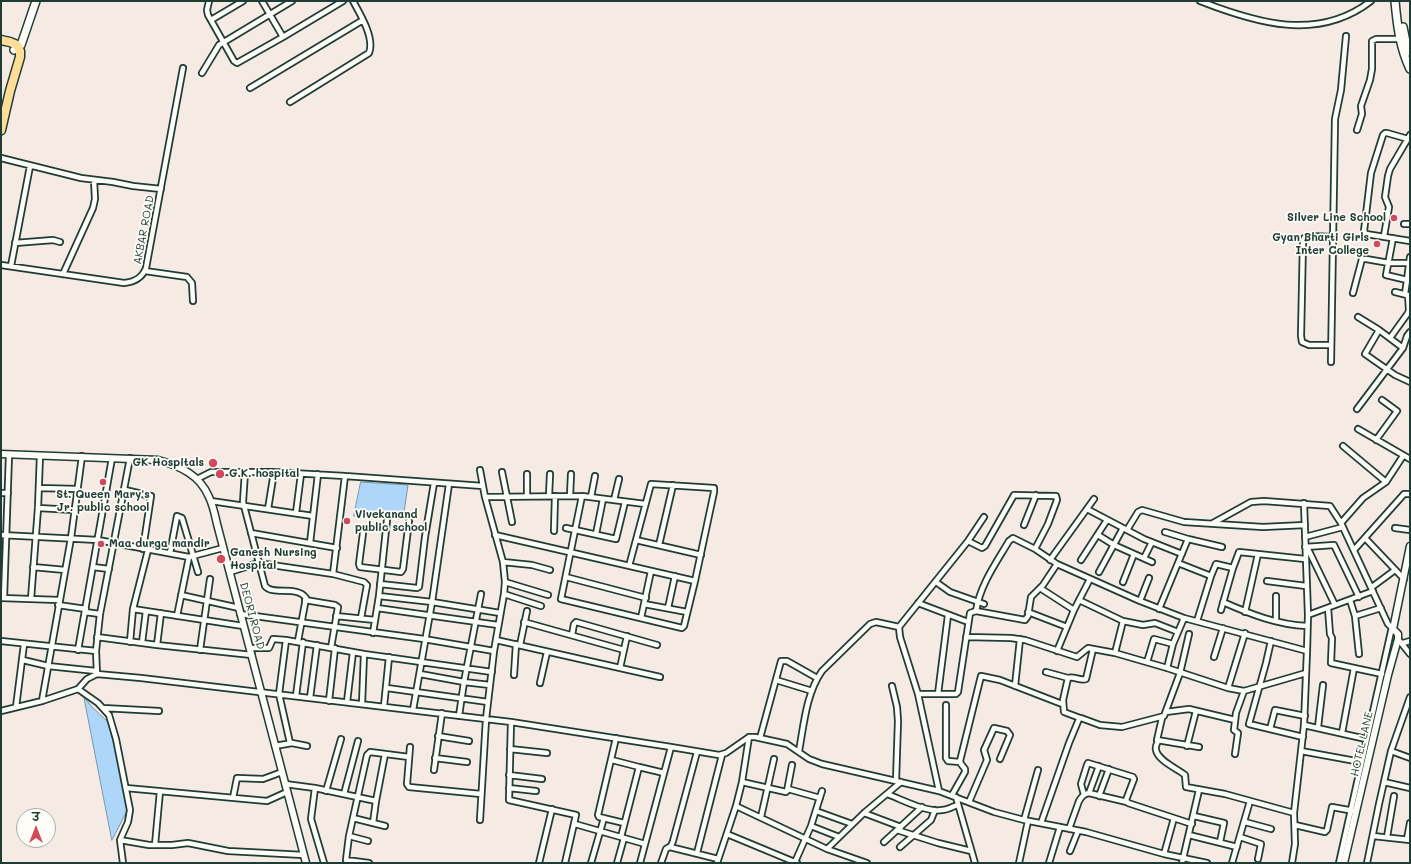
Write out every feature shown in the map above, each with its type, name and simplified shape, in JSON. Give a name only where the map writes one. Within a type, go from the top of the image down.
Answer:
[{"type":"highway","points":[[1,40],[14,43],[20,57],[1,130]]},
{"type":"highway","points":[[1,45],[16,48]]},
{"type":"highway","points":[[1,107],[15,62],[16,48]]},
{"type":"main road","points":[[16,48],[36,1]]},
{"type":"main road","points":[[1395,1],[1403,39],[1410,57]]},
{"type":"main road","points":[[1399,1],[1406,61],[1410,69]]},
{"type":"street","points":[[209,1],[208,12],[211,20],[234,61],[238,63],[343,1]]},
{"type":"street","points":[[211,20],[243,1]]},
{"type":"street","points":[[262,1],[283,37]]},
{"type":"street","points":[[202,73],[216,49],[224,41],[292,1]]},
{"type":"street","points":[[1200,1],[1256,21],[1285,25],[1309,25],[1330,22],[1346,16],[1371,1]]},
{"type":"street","points":[[290,102],[369,53],[369,38],[355,2]]},
{"type":"street","points":[[250,88],[363,20]]},
{"type":"street","points":[[1331,362],[1336,119],[1341,90],[1346,36]]},
{"type":"street","points":[[1357,130],[1362,114],[1361,106],[1370,80],[1372,66],[1372,41],[1376,39],[1403,39]]},
{"type":"street","name":"AKBAR ROAD","points":[[1,265],[124,283],[137,280],[142,276],[145,271],[183,68]]},
{"type":"street","points":[[1384,236],[1389,207],[1385,197],[1388,176],[1390,169],[1409,137],[1387,133],[1384,134],[1371,173],[1364,231],[1366,234],[1410,241]]},
{"type":"street","points":[[1,158],[94,180],[161,189]]},
{"type":"street","points":[[10,266],[30,166]]},
{"type":"street","points":[[63,274],[93,208],[95,200],[94,180]]},
{"type":"street","points":[[1404,224],[1410,224]]},
{"type":"street","points":[[1331,345],[1306,344],[1302,342],[1301,336],[1303,240],[1308,236],[1333,237]]},
{"type":"street","points":[[1393,238],[1386,276],[1407,280]]},
{"type":"street","points":[[15,243],[53,240],[60,242]]},
{"type":"street","points":[[1390,338],[1409,310],[1407,280],[1410,257]]},
{"type":"street","points":[[1353,293],[1362,259],[1389,263],[1409,263]]},
{"type":"street","points":[[145,271],[187,277],[192,283],[193,301]]},
{"type":"street","points":[[1395,292],[1408,295]]},
{"type":"street","points":[[1358,317],[1379,330],[1403,348]]},
{"type":"street","points":[[1379,330],[1365,353],[1395,375],[1410,382]]},
{"type":"street","points":[[1357,409],[1403,348],[1410,332]]},
{"type":"street","points":[[1376,440],[1397,411],[1382,400]]},
{"type":"street","points":[[1358,429],[1410,459]]},
{"type":"street","points":[[1343,446],[1386,482]]},
{"type":"street","name":"DEORI ROAD","points":[[1,454],[158,460],[179,466],[198,479],[211,501],[306,863]]},
{"type":"street","points":[[9,455],[7,535],[3,598],[31,599],[58,603],[100,614]]},
{"type":"street","points":[[31,599],[38,508],[40,455]]},
{"type":"street","points":[[42,701],[52,648],[58,603],[71,538],[82,456]]},
{"type":"street","points":[[1305,537],[1342,525],[1363,498],[1386,482],[1403,456]]},
{"type":"street","points":[[78,650],[112,458]]},
{"type":"street","points":[[96,673],[96,651],[100,614],[130,458]]},
{"type":"street","points":[[480,470],[485,497],[503,562],[505,582],[494,651],[486,719],[480,820]]},
{"type":"street","points":[[198,479],[211,472],[274,472],[483,486]]},
{"type":"street","points":[[245,472],[243,506],[266,588],[299,593],[304,596],[305,600],[296,696]]},
{"type":"street","points":[[268,509],[274,472]]},
{"type":"street","points":[[502,472],[512,522]]},
{"type":"street","points":[[296,513],[300,474]]},
{"type":"street","points":[[310,543],[318,474]]},
{"type":"street","points":[[527,474],[527,496]]},
{"type":"street","points":[[549,496],[550,474]]},
{"type":"street","points":[[570,496],[571,474]]},
{"type":"street","points":[[333,574],[345,476]]},
{"type":"street","points":[[591,498],[595,476]]},
{"type":"street","points":[[614,500],[618,479]]},
{"type":"street","points":[[380,584],[419,587],[434,482]]},
{"type":"street","points":[[413,710],[420,674],[424,639],[432,602],[450,484]]},
{"type":"street","points":[[582,496],[561,599],[682,628],[696,581],[714,490],[712,488],[651,484],[629,566]]},
{"type":"street","points":[[659,545],[673,485]]},
{"type":"street","points":[[38,488],[77,489]]},
{"type":"street","points":[[125,490],[151,496],[145,549],[134,609],[130,642]]},
{"type":"street","points":[[1,493],[8,494]]},
{"type":"street","points":[[968,541],[984,548],[1012,496],[1018,494],[1054,495],[1056,496],[1057,500],[1036,550]]},
{"type":"street","points":[[1354,550],[1404,494],[1410,494]]},
{"type":"street","points":[[1024,525],[1036,495]]},
{"type":"street","points":[[554,531],[555,496]]},
{"type":"street","points":[[485,497],[582,496],[645,504]]},
{"type":"street","points":[[596,534],[603,499]]},
{"type":"street","points":[[1050,560],[1094,499]]},
{"type":"street","points":[[211,501],[313,516]]},
{"type":"street","points":[[1213,523],[1251,502],[1264,501],[1304,503],[1330,506],[1342,525],[1388,624],[1394,630],[1410,654]]},
{"type":"street","points":[[566,528],[614,539],[617,538],[625,502]]},
{"type":"street","points":[[1292,863],[1295,844],[1294,813],[1305,716],[1308,626],[1304,503]]},
{"type":"street","points":[[38,508],[74,510]]},
{"type":"street","points":[[1087,509],[1152,542],[1182,554]]},
{"type":"street","points":[[1099,572],[1114,545],[1140,510],[1181,521],[1263,527],[1305,525]]},
{"type":"street","points":[[170,554],[177,516],[182,518],[192,557],[198,572]]},
{"type":"street","points":[[940,791],[918,694],[900,637],[899,627],[968,541],[984,517]]},
{"type":"street","points":[[373,633],[379,596],[387,520]]},
{"type":"street","points":[[1081,560],[1107,520]]},
{"type":"street","points":[[363,532],[359,566],[361,568],[399,572],[402,571],[409,521]]},
{"type":"street","points":[[1395,528],[1410,530]]},
{"type":"street","points":[[1165,532],[1222,548]]},
{"type":"street","points":[[251,533],[337,548]]},
{"type":"street","points":[[1,535],[98,540],[192,557],[223,548]]},
{"type":"street","points":[[495,535],[696,581]]},
{"type":"street","points":[[1098,535],[1114,545],[1152,562]]},
{"type":"street","points":[[1365,538],[1404,579]]},
{"type":"street","points":[[976,610],[977,602],[986,581],[1011,539],[1016,539],[1057,564],[1159,609],[1184,618],[1245,633],[1307,651]]},
{"type":"street","points":[[1159,609],[1188,539]]},
{"type":"street","points":[[636,540],[701,555]]},
{"type":"street","points":[[1144,558],[1152,542]]},
{"type":"street","points":[[1306,547],[1334,544],[1359,597]]},
{"type":"street","points":[[1339,863],[1354,811],[1361,762],[1394,630],[1410,546]]},
{"type":"street","points":[[1306,547],[1335,605]]},
{"type":"street","points":[[1221,610],[1239,552],[1305,559]]},
{"type":"street","points":[[1123,582],[1134,554]]},
{"type":"street","points":[[1245,612],[1258,554]]},
{"type":"street","points":[[177,616],[181,595],[192,557]]},
{"type":"street","points":[[503,562],[532,565],[550,570]]},
{"type":"street","points":[[230,572],[258,563],[333,574],[364,582],[366,584],[361,618]]},
{"type":"street","points":[[1178,563],[1211,576]]},
{"type":"street","points":[[918,694],[956,694],[958,692],[970,613],[976,610],[1023,620],[1027,618],[1031,597],[1040,588],[1057,564]]},
{"type":"street","points":[[1197,621],[1216,564],[1233,568]]},
{"type":"street","points":[[33,567],[65,570]]},
{"type":"street","points":[[93,568],[109,569]]},
{"type":"street","points":[[1308,615],[1359,597],[1372,589],[1395,570]]},
{"type":"street","points":[[641,618],[651,571]]},
{"type":"street","points":[[668,608],[675,576]]},
{"type":"street","points":[[566,577],[646,598]]},
{"type":"street","points":[[1140,601],[1149,578]]},
{"type":"street","points":[[200,650],[210,579]]},
{"type":"street","points":[[1057,651],[1074,610],[1090,579]]},
{"type":"street","points":[[1267,581],[1306,586]]},
{"type":"street","points":[[505,582],[548,595]]},
{"type":"street","points":[[936,582],[950,592],[984,604]]},
{"type":"street","points":[[1040,588],[1074,610]]},
{"type":"street","points":[[459,716],[461,698],[481,594]]},
{"type":"street","points":[[504,594],[541,606]]},
{"type":"street","points":[[181,595],[239,611],[494,651]]},
{"type":"street","points":[[379,596],[432,602],[500,613]]},
{"type":"street","points":[[1276,596],[1276,620]]},
{"type":"street","points":[[305,600],[337,605],[338,609],[336,616],[329,701]]},
{"type":"street","points":[[1079,600],[1123,621],[1143,625],[1153,623],[1178,632]]},
{"type":"street","points":[[1350,600],[1355,616],[1359,654]]},
{"type":"street","points":[[1223,602],[1245,612],[1293,625],[1308,626]]},
{"type":"street","points":[[918,603],[968,622]]},
{"type":"street","points":[[644,604],[687,612]]},
{"type":"street","points":[[376,608],[498,625]]},
{"type":"street","points":[[1328,608],[1330,634],[1332,638],[1330,661],[1332,664],[1382,674]]},
{"type":"street","points":[[1355,616],[1381,608]]},
{"type":"street","points":[[134,609],[243,626]]},
{"type":"street","points":[[142,643],[146,611]]},
{"type":"street","points":[[514,676],[518,645],[527,611]]},
{"type":"street","points":[[1028,612],[1067,627]]},
{"type":"street","points":[[157,645],[161,613]]},
{"type":"street","points":[[938,694],[948,615]]},
{"type":"street","points":[[336,616],[375,620]]},
{"type":"street","points":[[1167,668],[1173,644],[1184,618]]},
{"type":"street","points":[[1115,653],[1123,621]]},
{"type":"street","points":[[524,622],[624,650]]},
{"type":"street","points":[[572,635],[574,624],[576,622],[657,645]]},
{"type":"street","points":[[799,751],[806,712],[812,692],[817,678],[829,663],[870,624],[876,622],[899,627]]},
{"type":"street","points":[[1214,657],[1222,628]]},
{"type":"street","points":[[1228,688],[1245,633]]},
{"type":"street","points":[[1189,634],[1180,672],[1166,712],[1162,718],[1157,739],[1157,752],[1167,764],[1185,775],[1186,787],[1225,794],[1294,813]]},
{"type":"street","points":[[620,668],[627,636]]},
{"type":"street","points":[[97,637],[252,655]]},
{"type":"street","points":[[966,637],[1020,639],[1077,657],[1087,648],[1115,653],[1244,692],[1306,674]]},
{"type":"street","points":[[250,648],[269,648],[273,639],[286,640],[364,654],[492,672]]},
{"type":"street","points":[[1015,686],[1020,639]]},
{"type":"street","points":[[286,640],[279,694],[290,743]]},
{"type":"street","points":[[496,640],[660,677]]},
{"type":"street","points":[[1147,662],[1154,640],[1173,644]]},
{"type":"street","points":[[1,641],[52,648],[96,651]]},
{"type":"street","points":[[1271,641],[1259,688],[1248,722],[1250,725],[1303,737]]},
{"type":"street","points":[[1400,641],[1410,641]]},
{"type":"street","name":"HOTEL LANE","points":[[1344,863],[1354,811],[1388,675],[1400,641]]},
{"type":"street","points":[[16,707],[24,644]]},
{"type":"street","points":[[310,698],[317,645]]},
{"type":"street","points":[[1046,672],[1068,678],[1086,679],[1093,649]]},
{"type":"street","points":[[347,702],[353,652]]},
{"type":"street","points":[[540,684],[547,652]]},
{"type":"street","points":[[362,704],[364,654]]},
{"type":"street","points":[[384,706],[389,657]]},
{"type":"street","points":[[23,660],[48,666],[96,673],[510,722],[722,755],[749,737],[760,738],[787,744],[809,759],[822,764],[940,791],[994,812],[1041,824],[1078,831],[1164,854],[1182,861],[1207,863]]},
{"type":"street","points":[[760,738],[780,662],[782,660],[787,661],[817,678]]},
{"type":"street","points":[[1342,733],[1354,668]]},
{"type":"street","points":[[1,710],[42,701],[78,689],[87,679],[96,673]]},
{"type":"street","points":[[420,674],[490,685]]},
{"type":"street","points":[[975,863],[954,796],[965,772],[965,769],[960,762],[980,677],[987,676],[1062,704]]},
{"type":"street","points":[[1068,678],[1062,704],[1064,712],[1100,724],[1117,727],[1162,718]]},
{"type":"street","points":[[776,680],[812,692]]},
{"type":"street","points":[[1318,727],[1323,685]]},
{"type":"street","points":[[827,849],[852,824],[899,782],[897,707],[892,686]]},
{"type":"street","points":[[387,688],[488,702]]},
{"type":"street","points":[[78,689],[98,703],[110,715],[126,788],[129,816],[120,840],[123,863]]},
{"type":"street","points":[[1235,754],[1238,733],[1234,730],[1235,720],[1244,692]]},
{"type":"street","points":[[1367,863],[1391,752],[1410,697]]},
{"type":"street","points":[[946,705],[946,758],[948,761],[960,762]]},
{"type":"street","points":[[103,708],[159,711]]},
{"type":"street","points":[[1166,712],[1184,709],[1235,720]]},
{"type":"street","points":[[1270,729],[1275,710],[1305,716]]},
{"type":"street","points":[[1187,746],[1196,711]]},
{"type":"street","points":[[434,770],[442,713]]},
{"type":"street","points":[[1041,824],[1069,743],[1080,718]]},
{"type":"street","points":[[510,722],[509,799],[510,801],[575,814],[577,817],[565,863]]},
{"type":"street","points":[[1304,724],[1366,739]]},
{"type":"street","points":[[968,802],[987,760],[984,750],[994,728],[1007,732],[1010,735],[1000,759]]},
{"type":"street","points":[[438,736],[469,741]]},
{"type":"street","points":[[670,846],[696,853],[717,861],[736,806],[742,782],[749,737]]},
{"type":"street","points":[[616,738],[598,814],[604,818],[624,823]]},
{"type":"street","points":[[326,791],[341,739]]},
{"type":"street","points":[[344,794],[358,741]]},
{"type":"street","points":[[1158,741],[1199,747]]},
{"type":"street","points":[[275,746],[290,743],[308,746]]},
{"type":"street","points":[[410,747],[407,784],[409,787],[481,794]]},
{"type":"street","points":[[640,863],[671,747]]},
{"type":"street","points":[[510,749],[547,754]]},
{"type":"street","points":[[1301,751],[1361,762]]},
{"type":"street","points":[[661,863],[666,849],[673,842],[697,752]]},
{"type":"street","points":[[1391,752],[1410,758]]},
{"type":"street","points":[[346,862],[349,836],[368,753],[409,757]]},
{"type":"street","points":[[373,823],[385,754]]},
{"type":"street","points":[[696,853],[722,755]]},
{"type":"street","points":[[435,758],[467,762]]},
{"type":"street","points":[[761,817],[769,788],[774,759]]},
{"type":"street","points":[[612,760],[664,773]]},
{"type":"street","points":[[1084,795],[1081,784],[1087,764],[1099,766],[1134,778],[1126,800],[1127,802]]},
{"type":"street","points":[[788,789],[792,765]]},
{"type":"street","points":[[1089,793],[1099,766]]},
{"type":"street","points":[[617,863],[623,838],[624,823],[639,767]]},
{"type":"street","points":[[1098,796],[1109,769]]},
{"type":"street","points":[[1019,863],[1026,820],[1038,770]]},
{"type":"street","points":[[233,798],[237,778],[263,779],[282,772]]},
{"type":"street","points":[[509,775],[542,779]]},
{"type":"street","points":[[742,782],[786,792],[788,789],[820,798]]},
{"type":"street","points":[[1384,782],[1410,788]]},
{"type":"street","points":[[285,784],[358,796],[376,801]]},
{"type":"street","points":[[126,788],[267,801],[287,792]]},
{"type":"street","points":[[315,788],[311,819],[324,863],[328,863]]},
{"type":"street","points":[[509,788],[536,791]]},
{"type":"street","points":[[1182,861],[1199,790]]},
{"type":"street","points":[[155,845],[160,791]]},
{"type":"street","points":[[727,834],[796,863],[811,826],[822,791]]},
{"type":"street","points":[[1069,829],[1079,801],[1084,795],[1089,793],[1127,802],[1192,824]]},
{"type":"street","points":[[887,794],[922,807],[935,810],[942,810],[957,805]]},
{"type":"street","points":[[1387,837],[1394,796]]},
{"type":"street","points":[[1232,863],[1250,802]]},
{"type":"street","points":[[736,806],[827,849],[867,863]]},
{"type":"street","points":[[1295,825],[1325,832],[1327,830],[1332,806],[1354,811]]},
{"type":"street","points":[[884,842],[922,807]]},
{"type":"street","points":[[539,863],[552,809]]},
{"type":"street","points":[[900,847],[931,820],[935,810]]},
{"type":"street","points":[[816,811],[852,824]]},
{"type":"street","points":[[864,813],[913,836],[972,851]]},
{"type":"street","points":[[1194,816],[1224,823],[1220,842]]},
{"type":"street","points":[[353,818],[385,826]]},
{"type":"street","points":[[592,863],[604,818]]},
{"type":"street","points":[[1164,854],[1174,818]]},
{"type":"street","points":[[1245,822],[1271,829]]},
{"type":"street","points":[[1373,836],[1408,840],[1410,823]]},
{"type":"street","points":[[575,824],[646,844]]},
{"type":"street","points":[[811,826],[839,837]]},
{"type":"street","points":[[1048,863],[1060,827]]},
{"type":"street","points":[[1070,851],[1078,831]]},
{"type":"street","points":[[1189,835],[1237,846]]},
{"type":"street","points":[[349,836],[368,841]]},
{"type":"street","points":[[1240,837],[1261,844],[1258,859]]},
{"type":"street","points":[[120,840],[155,845],[188,843],[228,851],[304,855]]},
{"type":"street","points":[[341,863],[369,863]]},
{"type":"water","points":[[361,482],[408,485],[403,519],[354,516]]},
{"type":"water","points":[[84,697],[108,722],[124,788],[127,811],[112,840]]},
{"type":"place","name":"Silver Line School","points":[[1394,218]]},
{"type":"place","name":"Gyan Bharti Girls Inter College","points":[[1377,244]]},
{"type":"place","name":"GK Hospitals","points":[[213,463]]},
{"type":"place","name":"G.K. hospital","points":[[220,474]]},
{"type":"place","name":"St. Queen Mary's Jr. public school","points":[[103,482]]},
{"type":"place","name":"Vivekanand public school","points":[[347,521]]},
{"type":"place","name":"Maa durga mandir","points":[[101,544]]},
{"type":"place","name":"Ganesh Nursing Hospital","points":[[221,559]]}]
